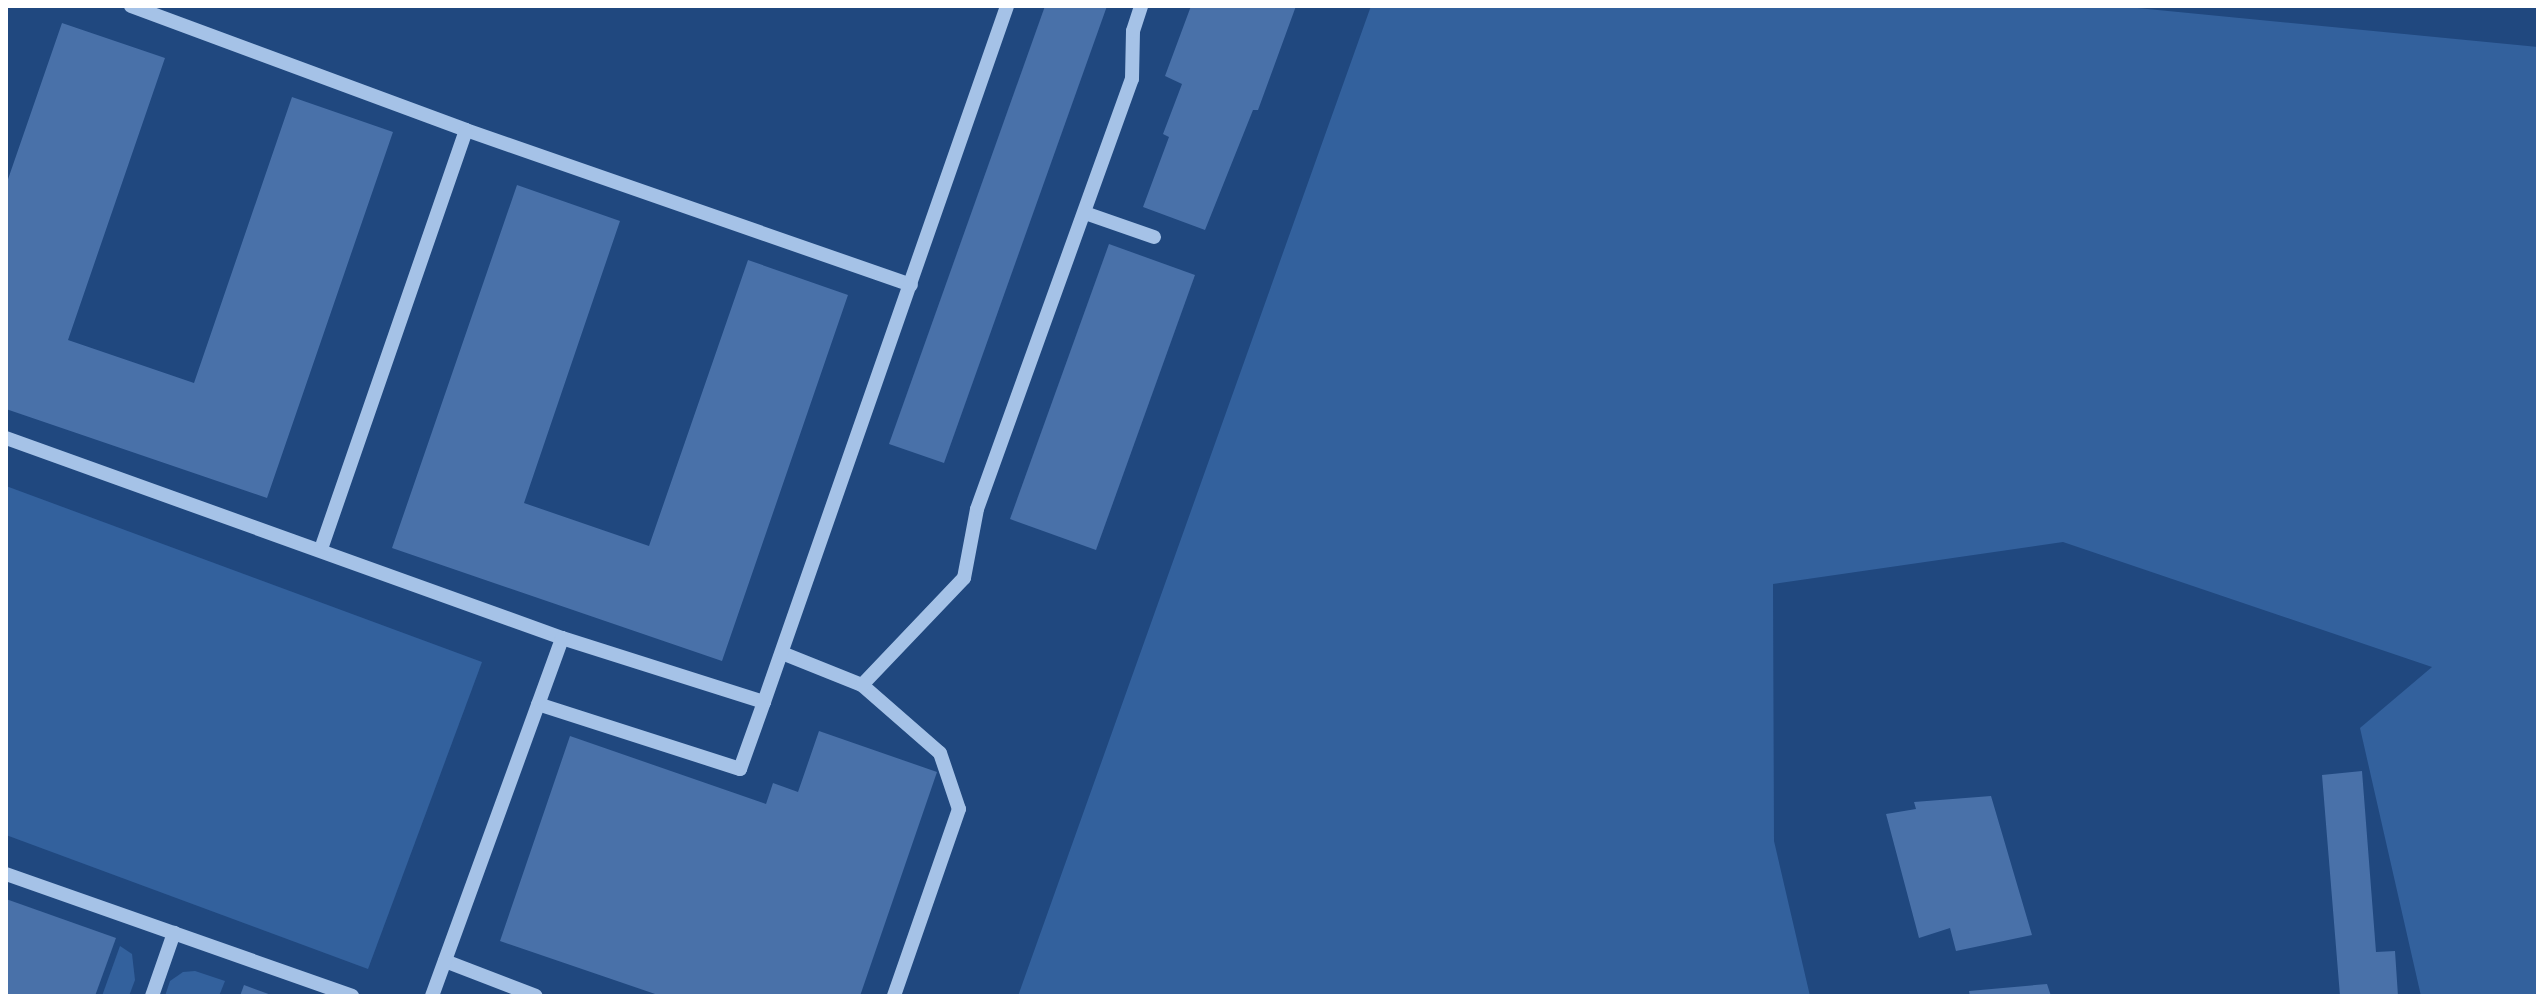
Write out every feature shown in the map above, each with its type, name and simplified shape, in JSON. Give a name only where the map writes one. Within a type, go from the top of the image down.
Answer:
[{"type":"lane","points":[[131,6],[466,130],[911,285]]},
{"type":"lane","points":[[538,704],[740,769],[1007,6]]},
{"type":"lane","points":[[862,685],[964,578],[977,509],[1132,79],[1133,31],[1141,6]]},
{"type":"lane","points":[[321,549],[466,130]]},
{"type":"lane","points":[[1085,213],[1154,237]]},
{"type":"lane","points":[[6,438],[562,638],[764,702]]},
{"type":"lane","points":[[432,996],[562,638]]},
{"type":"lane","points":[[782,653],[862,685],[940,753],[959,809],[894,996]]},
{"type":"lane","points":[[6,874],[352,996]]},
{"type":"lane","points":[[152,996],[174,933]]},
{"type":"lane","points":[[445,961],[536,996]]},
{"type":"shaded area","points":[[1371,6],[2117,6],[2538,47],[2538,996],[2421,996],[2360,728],[2432,667],[2063,542],[1773,584],[1774,841],[1810,996],[1018,996]]},
{"type":"shaded area","points":[[6,486],[482,662],[368,969],[6,835]]},
{"type":"shaded area","points":[[120,946],[132,954],[135,980],[129,996],[102,996]]},
{"type":"shaded area","points":[[195,971],[225,981],[219,996],[165,996],[170,981],[183,972]]},
{"type":"building","points":[[1045,6],[1107,6],[944,463],[889,444]]},
{"type":"building","points":[[1191,6],[1296,6],[1258,110],[1253,110],[1205,230],[1143,207],[1169,137],[1163,134],[1182,84],[1165,76]]},
{"type":"building","points":[[62,23],[165,58],[68,340],[194,383],[292,97],[393,132],[267,498],[6,409],[6,185]]},
{"type":"building","points":[[517,185],[620,221],[524,503],[649,546],[748,260],[848,295],[722,661],[392,548]]},
{"type":"building","points":[[1109,244],[1195,275],[1096,550],[1010,519]]},
{"type":"building","points":[[819,731],[937,772],[860,996],[661,996],[500,941],[570,736],[766,804],[773,783],[798,792]]},
{"type":"building","points":[[2362,771],[2376,952],[2395,951],[2398,996],[2340,996],[2322,775]]},
{"type":"building","points":[[1991,796],[2032,935],[1956,951],[1950,928],[1919,938],[1886,814],[1916,809],[1914,802]]},
{"type":"building","points":[[6,899],[116,938],[95,996],[6,996]]},
{"type":"building","points":[[2047,984],[2051,996],[1970,996],[1969,991]]},
{"type":"building","points":[[244,985],[274,996],[240,996]]}]
